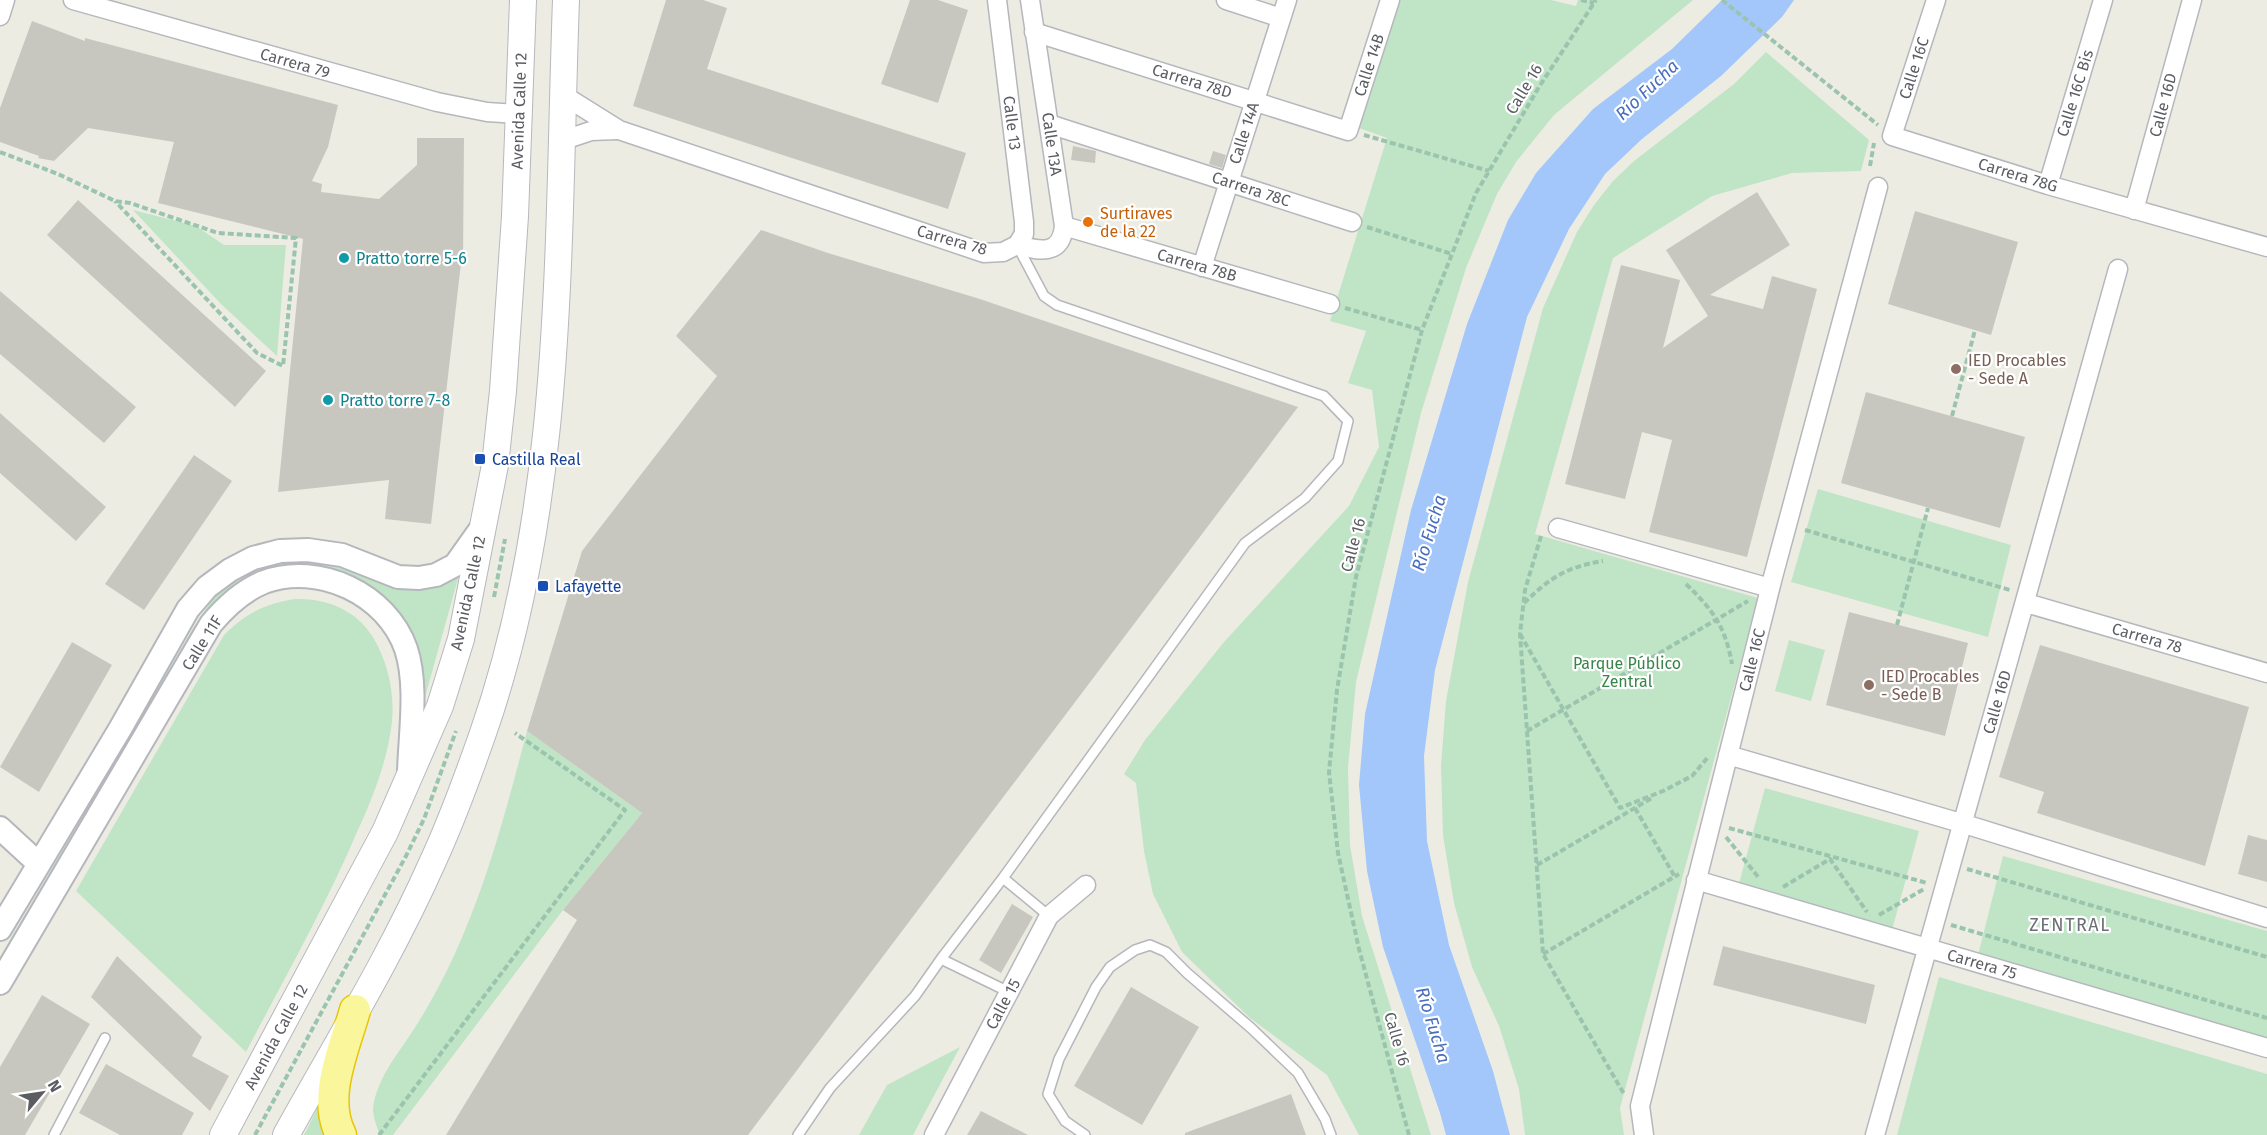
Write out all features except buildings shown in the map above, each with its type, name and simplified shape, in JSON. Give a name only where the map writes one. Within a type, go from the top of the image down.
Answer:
[{"type":"highway","points":[[341,1135],[334,1113],[334,1085],[356,1010]]},
{"type":"main road","name":"Avenida Calle 12","points":[[223,1135],[354,892],[409,781],[440,706],[460,639],[495,465],[503,391],[510,303],[523,0]]},
{"type":"main road","points":[[290,1127],[403,924],[434,861],[484,731],[508,650],[538,503],[548,418],[556,321],[566,0]]},
{"type":"street","points":[[0,16],[5,0]]},
{"type":"street","name":"Calle 13","points":[[997,0],[1024,222],[1024,234],[1017,245]]},
{"type":"street","name":"Calle 13A","points":[[1030,0],[1064,226]]},
{"type":"street","points":[[1226,0],[1281,18]]},
{"type":"street","name":"Calle 14A","points":[[1202,267],[1287,0]]},
{"type":"street","name":"Calle 14B","points":[[1348,131],[1390,0]]},
{"type":"street","name":"Calle 16C","points":[[1892,136],[1936,0]]},
{"type":"street","name":"Calle 16C Bis","points":[[2048,185],[2103,0]]},
{"type":"street","name":"Calle 16D","points":[[2134,210],[2192,0]]},
{"type":"street","name":"Carrera 79","points":[[78,1],[437,102],[487,112],[519,114]]},
{"type":"street","name":"Carrera 78D","points":[[1035,32],[1348,131]]},
{"type":"street","name":"Carrera 78","points":[[563,95],[619,130],[984,253],[1003,252],[1017,245]]},
{"type":"street","name":"Carrera 78C","points":[[1049,124],[1352,222]]},
{"type":"street","name":"Carrera 78","points":[[561,141],[579,133],[599,129],[619,130]]},
{"type":"street","name":"Carrera 78G","points":[[1892,136],[2048,185],[2267,247]]},
{"type":"street","name":"Calle 16C","points":[[1644,1135],[1640,1106],[1690,875],[1720,753],[1770,588],[1878,187]]},
{"type":"street","points":[[1017,245],[1038,250],[1055,247],[1063,239],[1064,226]]},
{"type":"street","name":"Carrera 78B","points":[[1064,226],[1330,304]]},
{"type":"street","name":"Calle 16D","points":[[1875,1135],[1962,823],[2020,597],[2118,269]]},
{"type":"street","name":"Calle 11F","points":[[0,929],[188,609],[207,587],[230,570],[253,558],[280,551],[308,550],[342,555],[398,577],[419,578],[436,575],[455,565],[482,527]]},
{"type":"street","points":[[1550,530],[1770,588]]},
{"type":"street","name":"Calle 11F","points":[[0,982],[211,624],[225,607],[243,593],[264,582],[284,577],[310,576],[334,581],[355,590],[375,604],[393,624],[406,648],[412,675],[409,781]]},
{"type":"street","name":"Carrera 78","points":[[2020,597],[2267,673]]},
{"type":"street","points":[[1720,753],[1962,823],[2267,918]]},
{"type":"street","points":[[0,828],[39,864]]},
{"type":"street","name":"Carrera 75","points":[[1690,875],[1926,948],[2267,1048]]},
{"type":"street","name":"Calle 15","points":[[934,1135],[1049,916],[1086,885]]},
{"type":"lane","points":[[798,1135],[830,1088],[915,996],[1245,543],[1305,498],[1338,461],[1348,421],[1324,396],[1057,305],[1044,296],[1017,245]]},
{"type":"lane","points":[[1003,878],[1049,916]]},
{"type":"lane","points":[[1085,1135],[1065,1121],[1048,1094],[1059,1059],[1096,987],[1110,966],[1135,950],[1150,945],[1166,952],[1186,973],[1251,1028],[1298,1073],[1325,1119],[1331,1135]]},
{"type":"lane","points":[[941,959],[1009,992]]},
{"type":"lane","points":[[54,1135],[105,1038]]},
{"type":"path","points":[[1581,0],[1594,2]]},
{"type":"path","points":[[1722,0],[1892,136]]},
{"type":"path","name":"Calle 16","points":[[1409,1135],[1359,949],[1338,853],[1329,772],[1337,690],[1356,577],[1422,330],[1476,193],[1539,87],[1594,2]]},
{"type":"path","points":[[1348,131],[1489,171]]},
{"type":"path","points":[[0,152],[58,174],[115,201],[218,233],[296,238],[283,366],[256,352],[115,201]]},
{"type":"path","points":[[1352,222],[1452,254]]},
{"type":"path","points":[[1330,304],[1422,330]]},
{"type":"path","points":[[1952,416],[1975,330]]},
{"type":"path","points":[[1897,625],[1928,508]]},
{"type":"path","points":[[1795,527],[2020,597]]},
{"type":"path","points":[[1550,530],[1525,590],[1520,634],[1543,954],[1630,1104]]},
{"type":"path","points":[[1524,603],[1547,581],[1580,565],[1607,561]]},
{"type":"path","points":[[1685,583],[1711,609],[1728,641],[1733,669]]},
{"type":"path","points":[[1527,732],[1752,598]]},
{"type":"path","points":[[1520,634],[1620,808],[1663,791]]},
{"type":"path","points":[[379,1135],[625,810],[515,733]]},
{"type":"path","points":[[1537,865],[1692,776],[1720,753]]},
{"type":"path","points":[[1635,808],[1675,877]]},
{"type":"path","points":[[1726,827],[1933,884],[1872,919],[1830,860],[1781,888]]},
{"type":"path","points":[[1724,833],[1764,886]]},
{"type":"path","points":[[1961,867],[2267,957]]},
{"type":"path","points":[[1543,954],[1675,877],[1690,875]]},
{"type":"path","points":[[1947,924],[2267,1018]]},
{"type":"path","points":[[255,1135],[344,968]]},
{"type":"green space","points":[[1398,0],[1551,0],[1576,6],[1578,0],[1693,0],[1554,115],[1516,162],[1497,194],[1466,268],[1421,413],[1356,682],[1348,768],[1350,845],[1362,916],[1431,1135],[1359,1135],[1327,1075],[1250,1018],[1182,952],[1153,894],[1144,851],[1136,783],[1124,774],[1145,740],[1224,642],[1349,506],[1379,447],[1372,390],[1348,383],[1366,331],[1330,321],[1387,138],[1359,128]]},
{"type":"green space","name":"Parque Público Zentral","points":[[1766,52],[1869,140],[1861,171],[1792,173],[1712,196],[1613,258],[1535,534],[1758,598],[1620,1108],[1624,1135],[1525,1135],[1519,1089],[1499,1026],[1472,967],[1454,903],[1443,835],[1441,766],[1446,701],[1468,582],[1543,308],[1577,232],[1613,181],[1634,161],[1734,84]]},
{"type":"green space","points":[[133,210],[196,226],[224,245],[286,245],[277,356],[221,304]]},
{"type":"green space","points":[[1818,489],[2011,545],[1988,637],[1791,582]]},
{"type":"green space","points":[[291,559],[339,565],[403,589],[417,590],[431,587],[459,575],[422,708],[370,592],[249,579],[0,972],[0,957],[192,630],[209,605],[221,589],[236,576],[262,565]]},
{"type":"green space","points":[[295,599],[329,603],[349,612],[366,627],[379,647],[387,670],[392,693],[392,717],[382,769],[363,820],[318,915],[246,1052],[76,891],[224,635],[256,611]]},
{"type":"green space","points":[[1789,640],[1825,650],[1811,701],[1775,691]]},
{"type":"green space","points":[[527,731],[642,813],[563,910],[393,1135],[380,1135],[373,1109],[378,1088],[433,997],[468,924],[495,848]]},
{"type":"green space","points":[[1765,788],[1919,831],[1892,930],[1738,887]]},
{"type":"green space","points":[[2003,856],[2267,931],[2267,1042],[1977,959]]},
{"type":"green space","points":[[1939,977],[2267,1074],[2267,1135],[1897,1135]]},
{"type":"green space","points":[[960,1047],[913,1135],[859,1135],[887,1085]]},
{"type":"green space","points":[[321,1101],[329,1135],[304,1135]]},
{"type":"water","name":"Río Fucha","points":[[1722,0],[1794,0],[1782,17],[1721,76],[1642,139],[1605,174],[1569,229],[1527,317],[1435,670],[1424,756],[1427,841],[1449,945],[1493,1071],[1510,1135],[1446,1135],[1383,947],[1367,871],[1359,785],[1365,714],[1411,510],[1467,324],[1508,220],[1536,173],[1593,109],[1672,49]]},
{"type":"place","name":"Surtiraves de la 22","points":[[1088,222]]},
{"type":"place","name":"Pratto torre 5-6","points":[[344,258]]},
{"type":"place","name":"IED Procables - Sede A","points":[[1956,369]]},
{"type":"place","name":"Pratto torre 7-8","points":[[328,400]]},
{"type":"place","name":"Castilla Real","points":[[480,459]]},
{"type":"place","name":"Lafayette","points":[[543,586]]},
{"type":"place","name":"IED Procables - Sede B","points":[[1869,685]]},
{"type":"district","name":"ZENTRAL","points":[[2070,925]]}]
